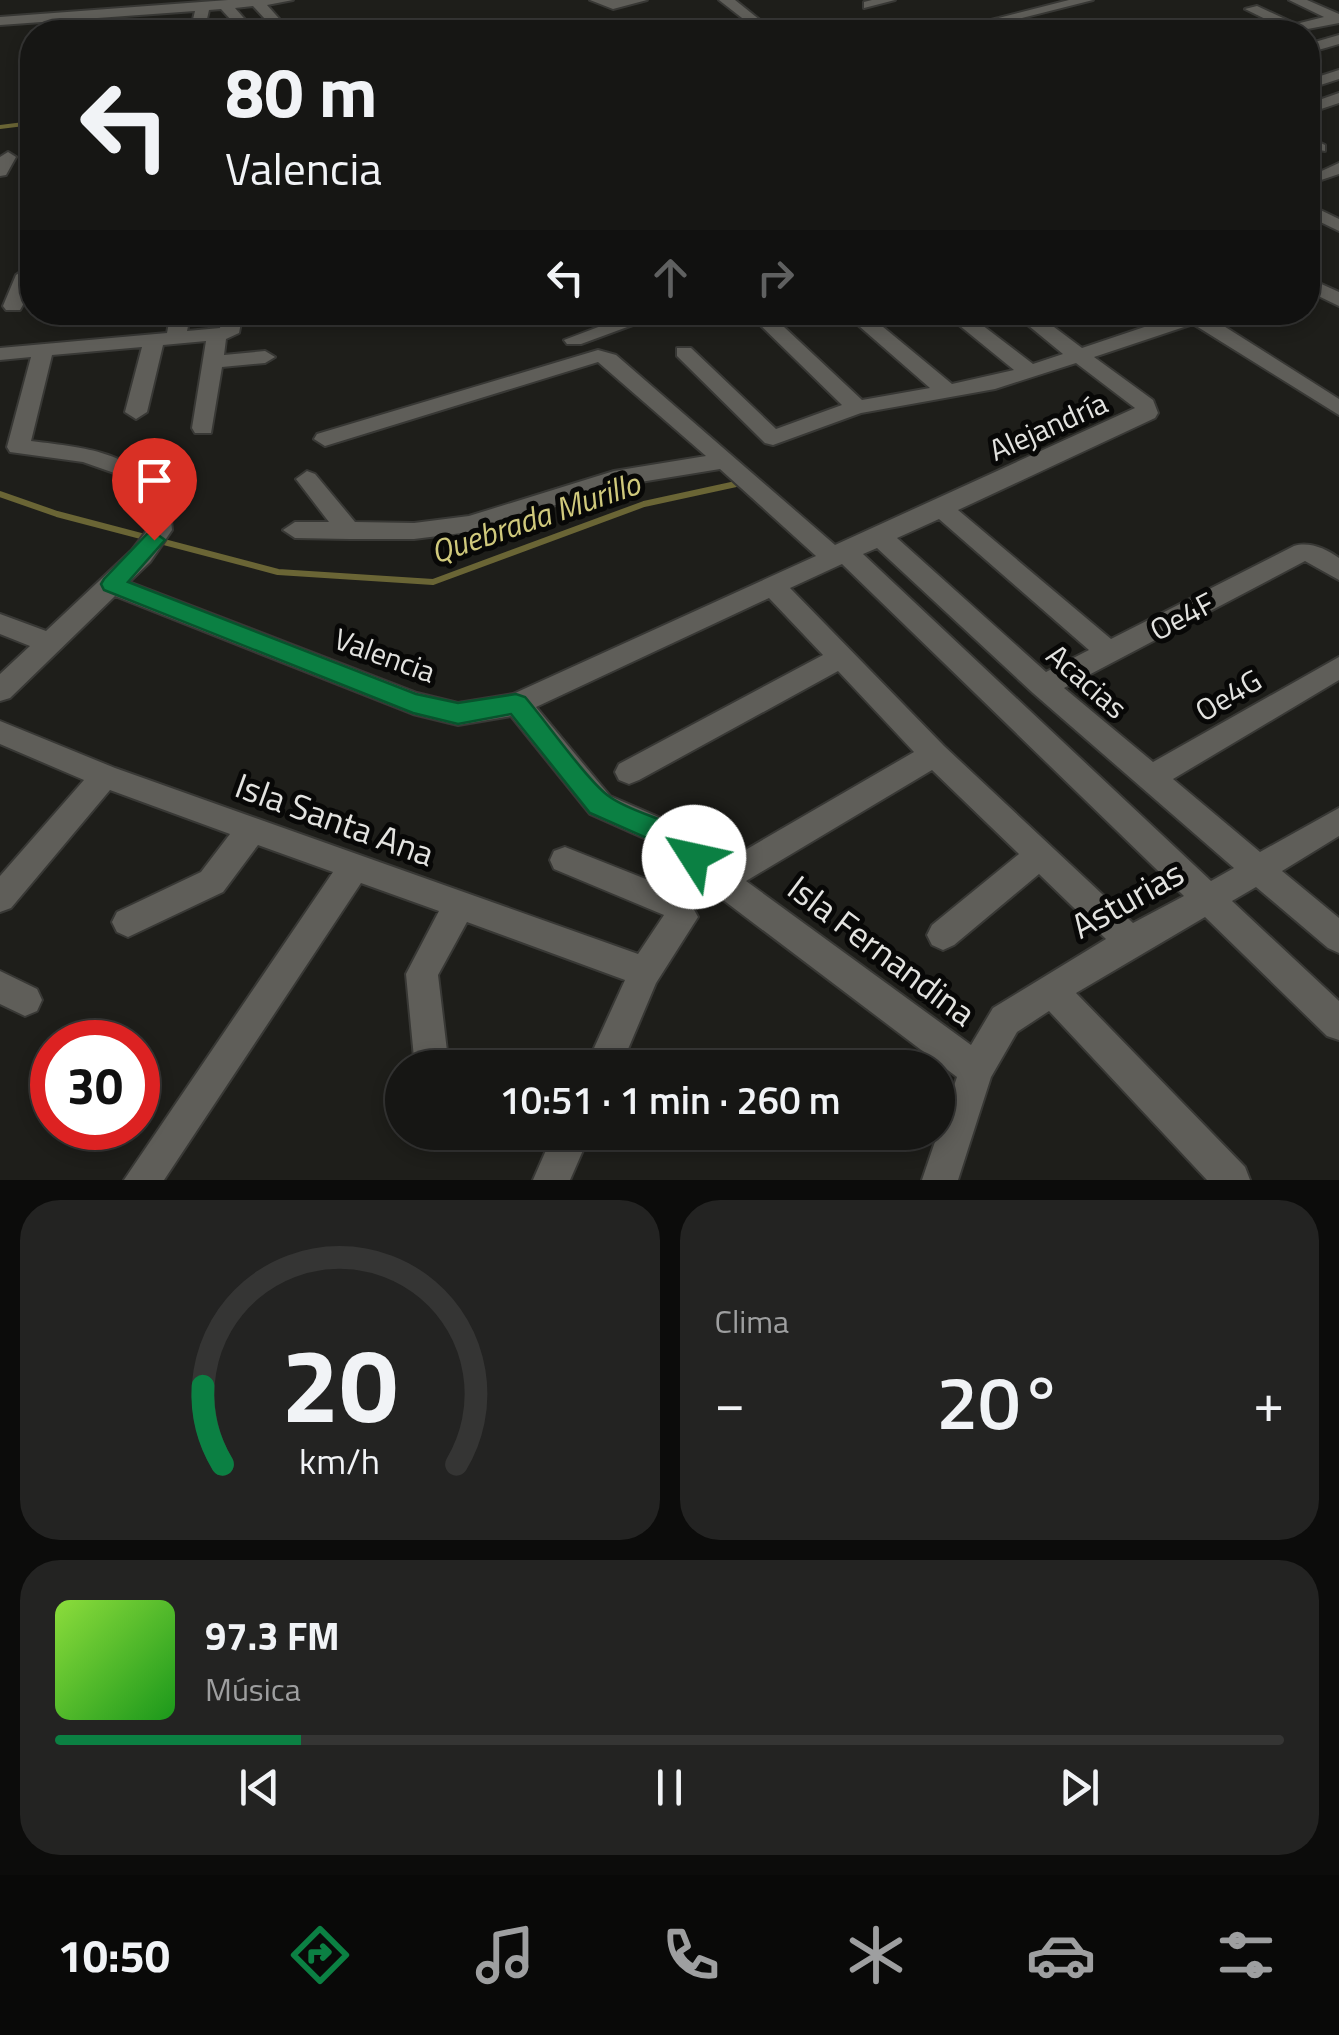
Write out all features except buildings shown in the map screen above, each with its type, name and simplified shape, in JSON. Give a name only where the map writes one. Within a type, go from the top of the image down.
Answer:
[{"type":"street","points":[[72,20],[141,6],[286,0]]},
{"type":"street","points":[[597,0],[613,5],[640,0]]},
{"type":"street","points":[[726,0],[752,20]]},
{"type":"street","points":[[868,5],[888,0]]},
{"type":"street","points":[[1007,20],[1086,0]]},
{"type":"street","points":[[1296,0],[1338,13]]},
{"type":"street","points":[[1331,0],[1338,13]]},
{"type":"street","points":[[256,1],[273,20]]},
{"type":"street","points":[[200,20],[203,6]]},
{"type":"street","points":[[1252,9],[1276,20]]},
{"type":"street","points":[[118,20],[119,13]]},
{"type":"street","points":[[1321,175],[1339,168]]},
{"type":"street","points":[[13,306],[20,292]]},
{"type":"street","points":[[176,338],[178,325]]},
{"type":"street","points":[[574,340],[600,325]]},
{"type":"street","points":[[770,325],[857,407]]},
{"type":"street","points":[[868,325],[947,391]]},
{"type":"street","points":[[969,325],[1029,371]]},
{"type":"street","name":"Alejandría","points":[[879,536],[1147,413],[1146,405],[1039,325]]},
{"type":"street","points":[[684,352],[773,438],[857,407],[995,383],[1170,325]]},
{"type":"street","points":[[1222,325],[1339,408]]},
{"type":"street","points":[[0,354],[154,341],[227,327]]},
{"type":"street","points":[[203,428],[213,362],[227,327]]},
{"type":"street","points":[[136,412],[154,341]]},
{"type":"street","points":[[0,690],[112,584],[160,530],[160,499],[128,470],[86,455],[18,447],[43,351]]},
{"type":"street","points":[[213,362],[265,356]]},
{"type":"street","points":[[324,439],[598,356],[608,359],[838,554],[1339,1024]]},
{"type":"street","points":[[295,530],[414,531],[470,524],[614,479],[723,460]]},
{"type":"street","points":[[307,479],[349,531]]},
{"type":"street","points":[[941,508],[1110,654]]},
{"type":"street","name":"Valencia","points":[[112,584],[413,703],[458,714],[516,704],[879,536]]},
{"type":"street","name":"Acacias","points":[[879,536],[1149,779],[1339,938]]},
{"type":"street","name":"Oe4F","points":[[1043,686],[1303,552],[1330,564]]},
{"type":"street","points":[[771,584],[934,754],[1130,941]]},
{"type":"street","points":[[0,624],[47,642]]},
{"type":"street","points":[[629,772],[843,656]]},
{"type":"street","name":"Oe4G","points":[[1149,779],[1339,667]]},
{"type":"street","name":"Isla Fernandina","points":[[516,704],[600,805],[666,834],[721,880],[976,1070]]},
{"type":"street","name":"Isla Santa Ana","points":[[0,732],[105,776],[645,972]]},
{"type":"street","points":[[721,880],[934,754]]},
{"type":"street","points":[[0,898],[105,776]]},
{"type":"street","name":"Asturias","points":[[940,1180],[976,1070],[1005,1020],[1130,941],[1339,821]]},
{"type":"street","points":[[128,922],[212,882],[252,829]]},
{"type":"street","points":[[944,935],[1039,856]]},
{"type":"street","points":[[565,860],[675,905],[681,911],[682,917],[645,972],[610,1050]]},
{"type":"street","points":[[142,1180],[355,866]]},
{"type":"street","points":[[430,1050],[422,974],[459,904]]},
{"type":"street","points":[[1050,989],[1232,1180]]},
{"type":"street","points":[[552,1180],[565,1150]]},
{"type":"waterway","points":[[0,127],[20,124]]},
{"type":"waterway","name":"Quebrada Murillo","points":[[0,494],[57,514],[278,572],[433,582],[644,504],[736,484]]},
{"type":"route","points":[[154,540],[112,584],[413,703],[458,714],[516,704],[600,805],[666,834],[694,857]]}]
